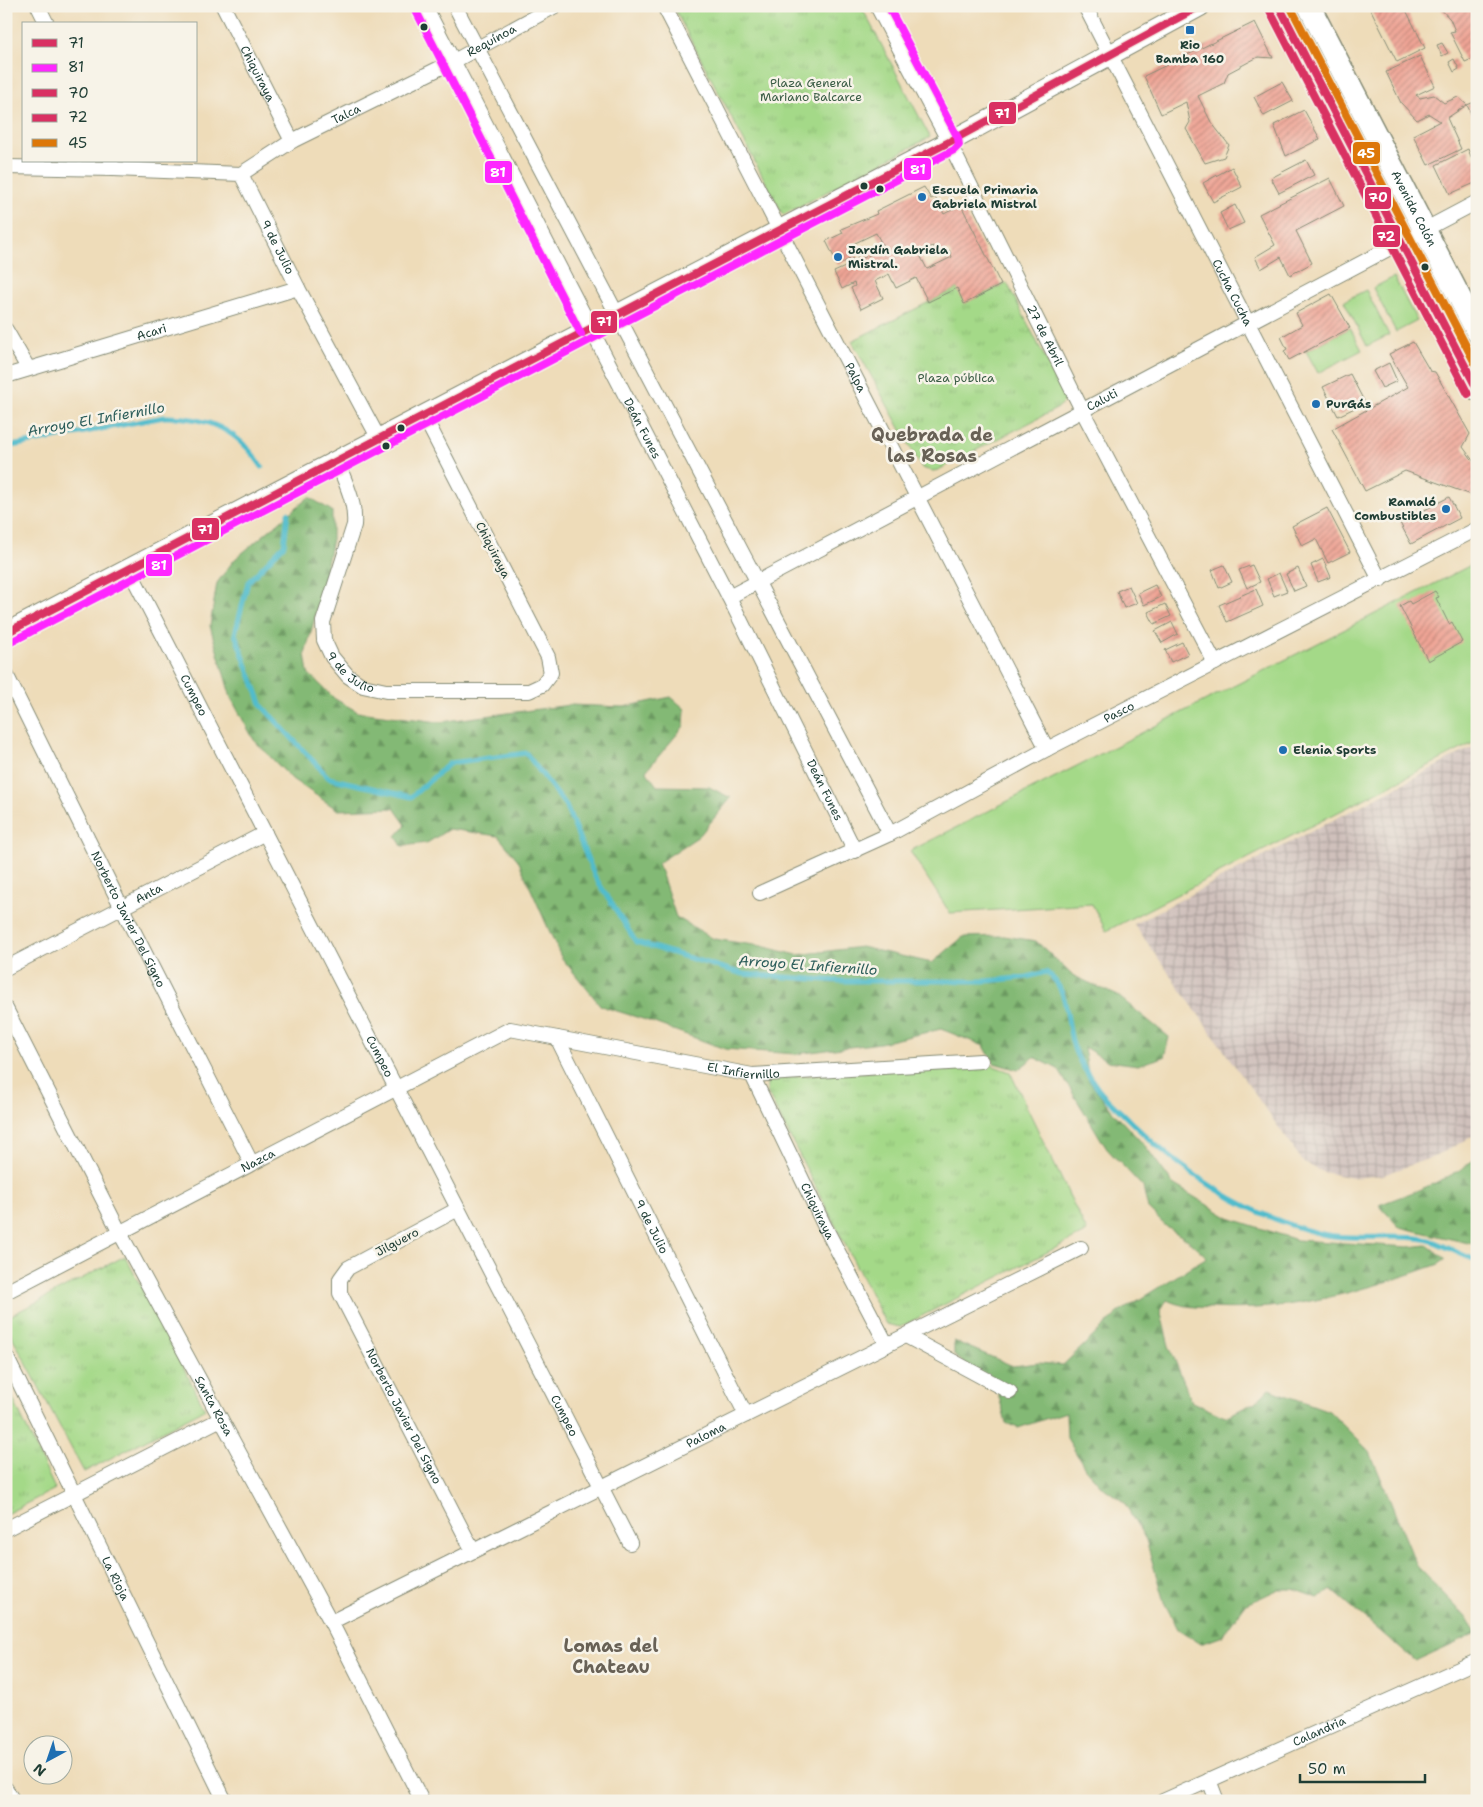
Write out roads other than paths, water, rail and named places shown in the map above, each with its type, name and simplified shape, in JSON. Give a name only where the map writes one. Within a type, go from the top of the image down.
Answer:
[{"type":"main road","points":[[6,633],[949,142],[1109,53],[1200,6]]},
{"type":"main road","name":"Avenida Colón","points":[[1279,6],[1402,240],[1477,389]]},
{"type":"main road","name":"Avenida Colón","points":[[1309,6],[1477,331]]},
{"type":"street","points":[[38,6],[46,22]]},
{"type":"street","name":"Chiquiraya","points":[[223,6],[292,142]]},
{"type":"street","name":"Deán Funes","points":[[425,6],[729,597],[855,852]]},
{"type":"street","points":[[455,6],[890,834]]},
{"type":"street","name":"Requínoa","points":[[454,62],[555,6]]},
{"type":"street","name":"Palpa","points":[[664,6],[1047,749]]},
{"type":"street","name":"27 de Abril","points":[[877,6],[949,142],[1082,410],[1214,664]]},
{"type":"street","name":"Cucha Cucha","points":[[1085,6],[1380,580]]},
{"type":"street","name":"Talca","points":[[241,174],[292,142],[454,62]]},
{"type":"street","points":[[6,167],[112,165],[241,174]]},
{"type":"street","name":"9 de Julio","points":[[241,174],[298,288],[378,439]]},
{"type":"street","name":"Caluti","points":[[729,597],[1477,202]]},
{"type":"street","name":"Acari","points":[[6,376],[298,288]]},
{"type":"street","points":[[6,330],[28,368]]},
{"type":"street","name":"Chiquiraya","points":[[424,416],[548,657],[551,673],[542,685]]},
{"type":"street","name":"9 de Julio","points":[[337,461],[352,499],[355,514],[354,525],[324,622],[324,640],[332,657],[348,676],[363,686],[386,690],[529,691],[542,685]]},
{"type":"street","name":"Pasco","points":[[760,893],[855,852],[1047,749],[1477,529]]},
{"type":"street","name":"Cumpeo","points":[[129,569],[630,1543]]},
{"type":"street","name":"Norberto Javier Del Signo","points":[[6,674],[252,1164]]},
{"type":"street","name":"Anta","points":[[6,968],[265,833]]},
{"type":"street","name":"Santa Rosa","points":[[6,1009],[120,1233],[219,1420],[330,1622],[422,1801]]},
{"type":"street","name":"Nazca","points":[[6,1292],[510,1029]]},
{"type":"street","name":"El Infiernillo","points":[[510,1029],[752,1075],[981,1061]]},
{"type":"street","name":"9 de Julio","points":[[557,1038],[746,1415]]},
{"type":"street","name":"Chiquiraya","points":[[752,1075],[824,1225],[887,1345]]},
{"type":"street","name":"Jilguero","points":[[340,1279],[348,1268],[458,1209]]},
{"type":"street","name":"Paloma","points":[[330,1622],[1081,1248]]},
{"type":"street","name":"Norberto Javier Del Signo","points":[[340,1279],[340,1293],[473,1551]]},
{"type":"street","points":[[906,1336],[1010,1392]]},
{"type":"street","name":"La Rioja","points":[[6,1356],[75,1492],[225,1801]]},
{"type":"street","points":[[6,1529],[75,1492],[219,1420]]},
{"type":"street","name":"Calandria","points":[[1163,1801],[1477,1661]]},
{"type":"street","points":[[1209,1780],[1217,1801]]},
{"type":"street","points":[[6,1789],[13,1801]]},
{"type":"waterway","name":"Arroyo El Infiernillo","points":[[6,447],[164,417],[180,417],[208,423],[232,435],[243,443],[262,467]]},
{"type":"waterway","name":"Arroyo El Infiernillo","points":[[288,513],[284,545],[248,582],[235,634],[262,706],[329,778],[411,797],[450,763],[526,753],[566,806],[595,877],[636,942],[743,974],[839,981],[987,981],[1027,977],[1046,972],[1060,988],[1064,998],[1075,1051],[1099,1090],[1166,1153],[1214,1188],[1267,1216],[1322,1234],[1347,1237],[1399,1237],[1430,1240],[1477,1260]]},
{"type":"place","name":"Rio Bamba 160","points":[[1190,30]]},
{"type":"place","name":"Escuela Primaria Gabriela Mistral","points":[[922,197]]},
{"type":"place","name":"Jardín Gabriela Mistral.","points":[[838,257]]},
{"type":"place","name":"PurGás","points":[[1316,404]]},
{"type":"place","name":"Ramaló Combustibles","points":[[1446,509]]},
{"type":"place","name":"Elenia Sports","points":[[1283,750]]},
{"type":"district","name":"Quebrada de las Rosas","points":[[932,445]]},
{"type":"district","name":"Lomas del Chateau","points":[[611,1656]]},
{"type":"park label","name":"Plaza General Mariano Balcarce","points":[[811,90]]},
{"type":"park label","name":"Plaza pública","points":[[956,378]]}]
